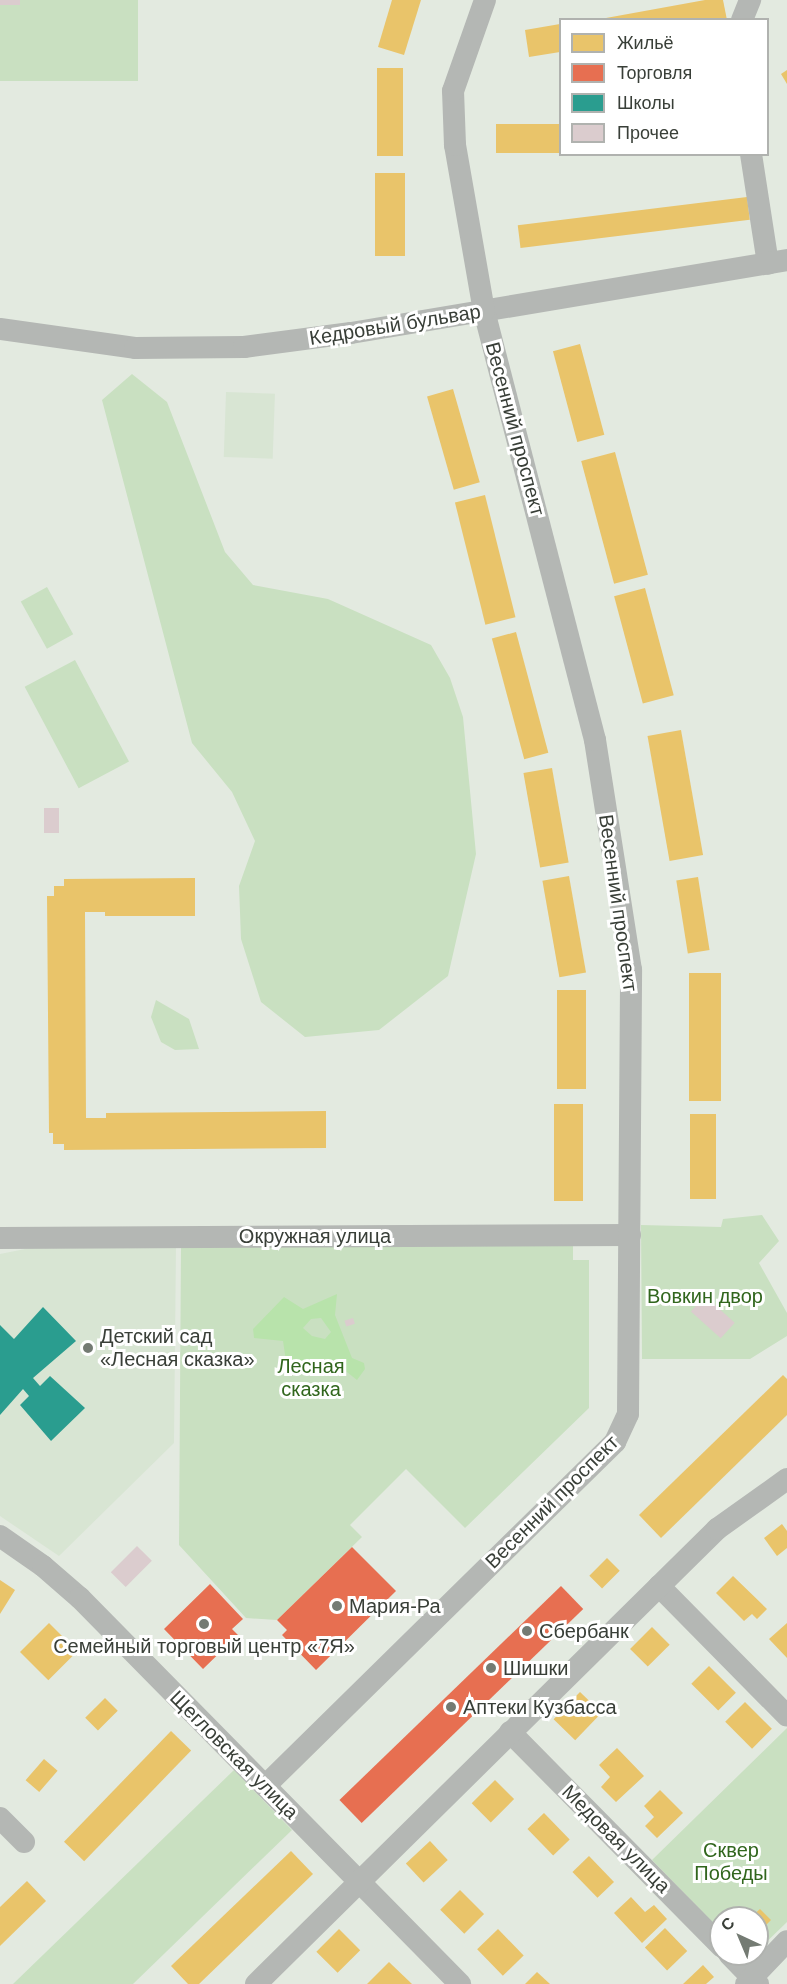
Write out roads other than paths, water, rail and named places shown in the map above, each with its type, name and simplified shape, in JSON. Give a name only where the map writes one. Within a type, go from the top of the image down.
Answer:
[{"type":"street","name":"Весенний проспект","points":[[265,1786],[622,1432],[630,1401],[631,970],[596,740],[484,311],[451,108],[485,0]]},
{"type":"street","points":[[743,18],[750,0]]},
{"type":"street","points":[[751,156],[777,262]]},
{"type":"street","name":"Кедровый бульвар","points":[[0,329],[94,344],[204,348],[285,342],[777,262]]},
{"type":"street","name":"Окружная улица","points":[[0,1238],[630,1235]]},
{"type":"street","points":[[256,1984],[717,1529],[787,1479]]},
{"type":"street","name":"Щегловская улица","points":[[0,1536],[43,1566],[80,1598],[460,1984]]},
{"type":"street","points":[[659,1586],[787,1716]]},
{"type":"street","name":"Медовая улица","points":[[510,1732],[709,1934]]},
{"type":"street","points":[[0,1818],[24,1842]]},
{"type":"street","points":[[739,1966],[752,1982],[787,1941]]},
{"type":"place","name":"Детский сад «Лесная сказка»","points":[[88,1348]]},
{"type":"place","name":"Мария-Ра","points":[[337,1606]]},
{"type":"place","name":"Семейный торговый центр «7Я»","points":[[204,1624]]},
{"type":"place","name":"Сбербанк","points":[[527,1631]]},
{"type":"place","name":"Шишки","points":[[491,1668]]},
{"type":"place","name":"Аптеки Кузбасса","points":[[451,1707]]},
{"type":"park label","name":"Вовкин двор","points":[[705,1296]]},
{"type":"park label","name":"Лесная сказка","points":[[311,1378]]},
{"type":"park label","name":"Сквер Победы","points":[[731,1862]]}]
